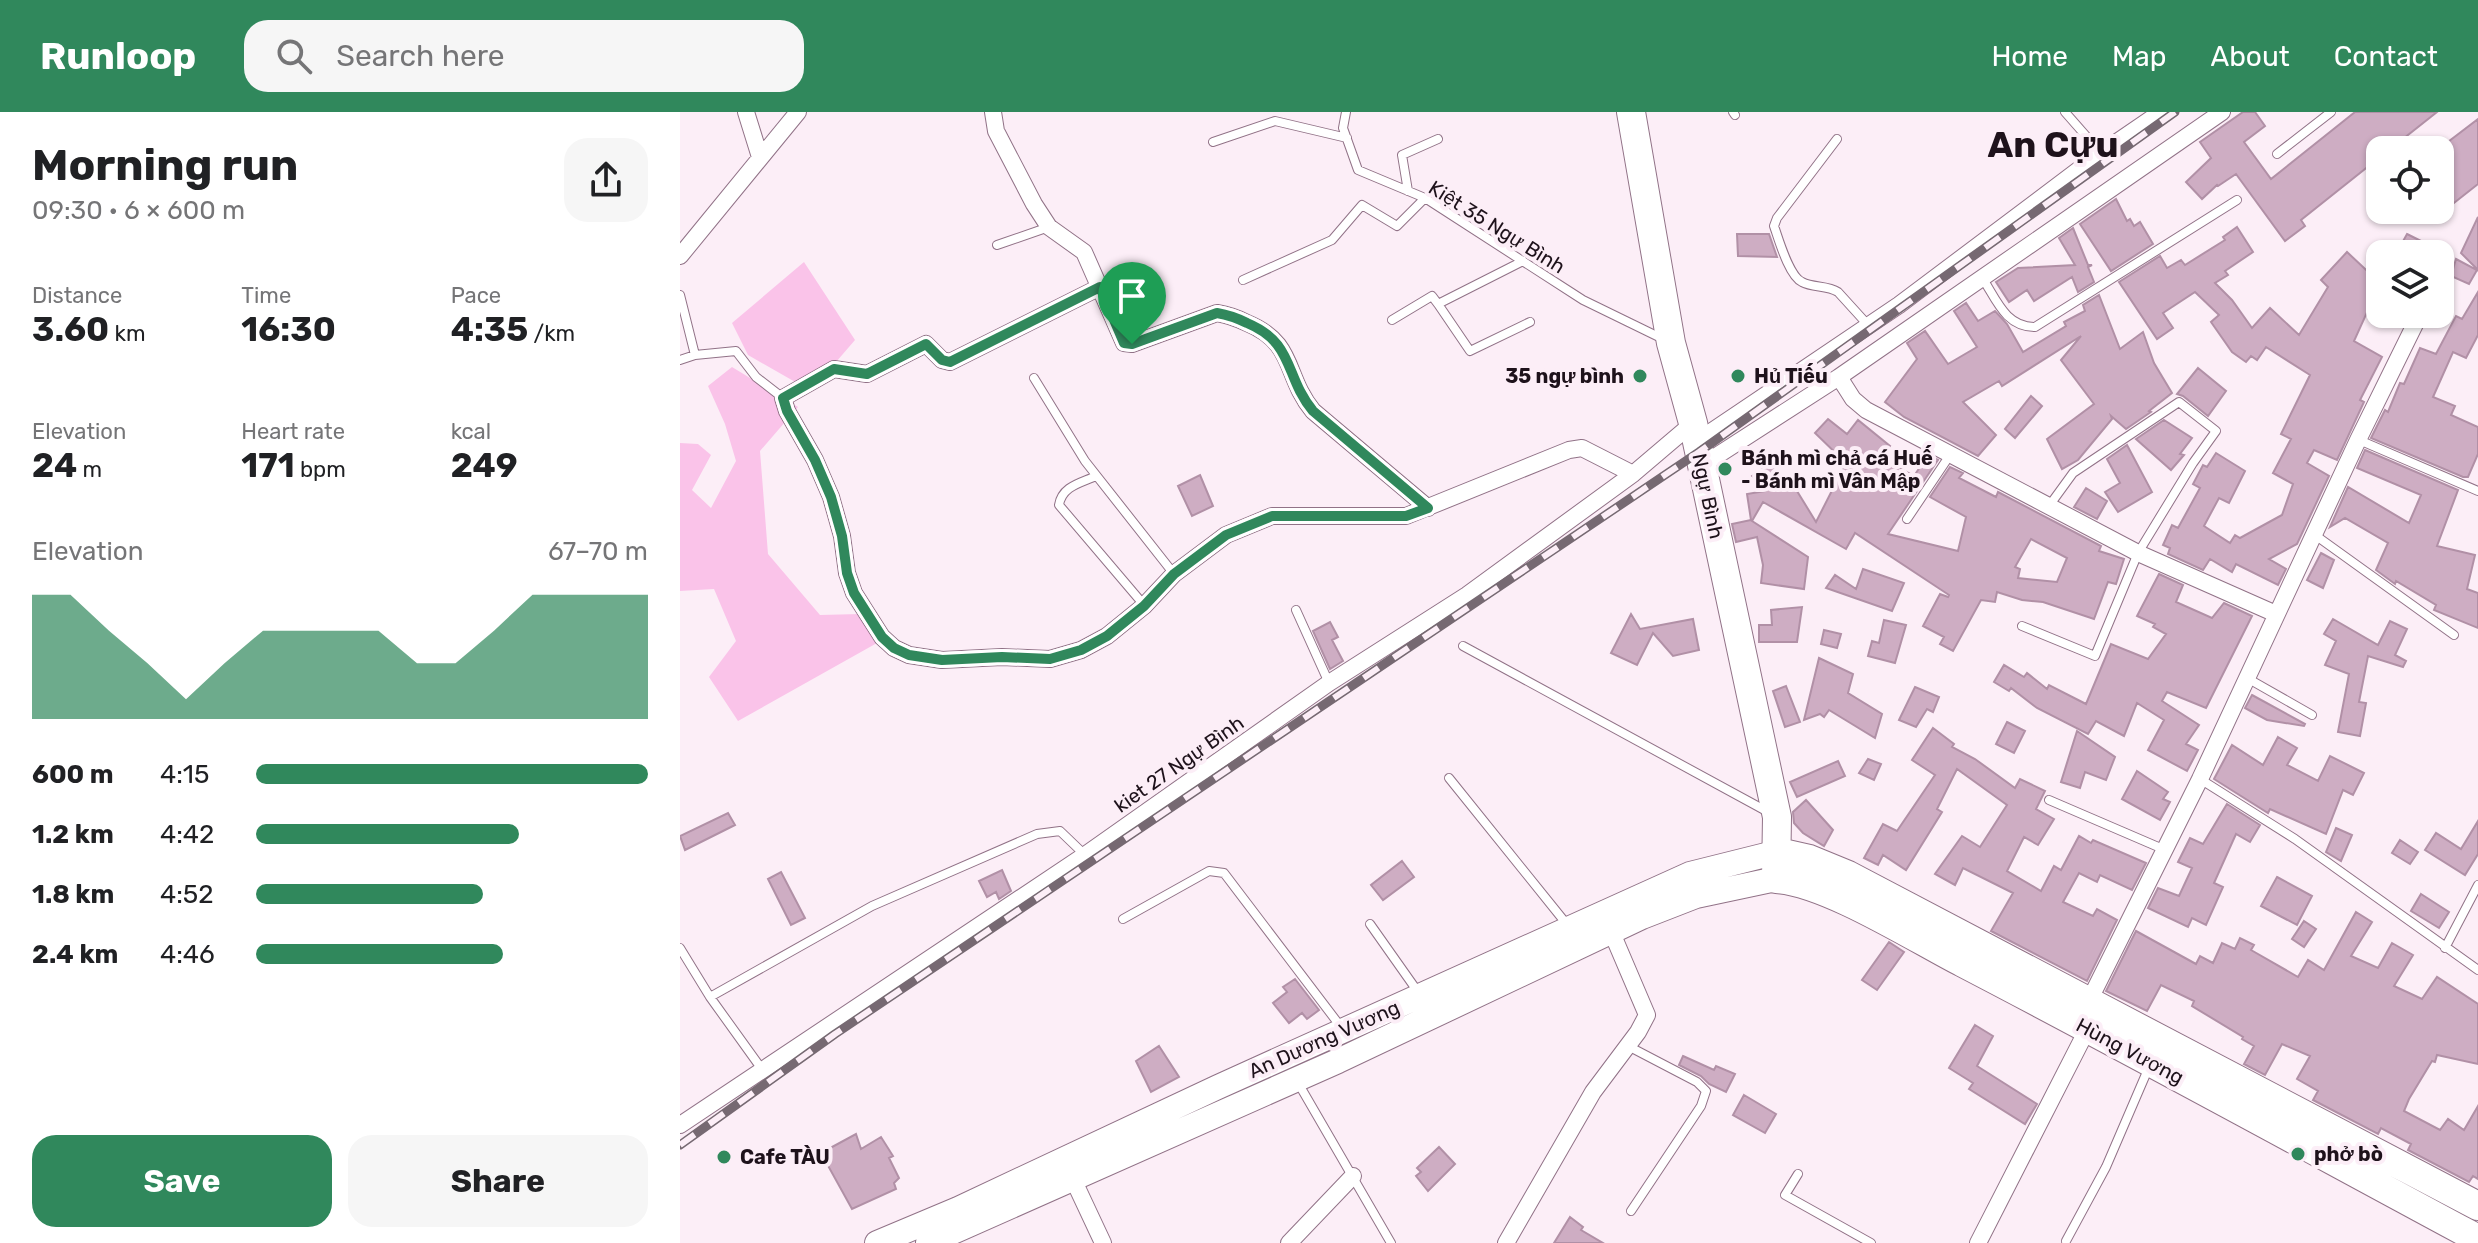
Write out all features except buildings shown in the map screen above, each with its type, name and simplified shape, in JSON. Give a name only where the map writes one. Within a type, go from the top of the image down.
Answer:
[{"type":"highway","name":"Ngự Bình","points":[[1631,112],[1671,343],[1697,444],[1777,817],[1777,866]]},
{"type":"highway","name":"Hùng Vương","points":[[1777,866],[1809,859],[1848,875],[2088,1015],[2478,1206]]},
{"type":"highway","name":"Hùng Vương","points":[[2088,1015],[2151,1062],[2478,1239]]},
{"type":"main road","name":"An Dương Vương","points":[[928,1243],[1073,1179],[1157,1129],[1344,1030],[1570,927],[1690,874],[1777,866]]},
{"type":"main road","name":"An Dương Vương","points":[[877,1243],[1157,1129],[1296,1080],[1642,917],[1777,866]]},
{"type":"street","points":[[746,112],[760,157]]},
{"type":"street","points":[[680,256],[798,112]]},
{"type":"street","points":[[993,112],[996,131],[1034,204],[1049,227],[1084,252],[1124,343],[1132,344],[1217,313],[1230,315],[1267,331],[1283,353],[1303,399],[1313,411],[1428,508]]},
{"type":"street","points":[[1697,444],[1869,326],[2161,112]]},
{"type":"street","points":[[1697,444],[1839,377],[2222,112]]},
{"type":"street","points":[[1100,287],[950,362],[942,360],[926,344],[867,374],[834,369],[783,398],[831,497],[854,593],[882,637],[894,648],[909,655],[942,660],[1002,657],[1050,659],[1081,650],[1107,636],[1144,606],[1174,574],[1226,535],[1272,516],[1406,516],[1569,450],[1582,448],[1633,474]]},
{"type":"street","points":[[1978,1243],[2413,328]]},
{"type":"street","points":[[1839,377],[1853,399],[1866,410],[2138,553],[2276,614]]},
{"type":"street","name":"kiet 27 Ngự Bình","points":[[680,1125],[761,1068],[1085,855],[1329,683],[1467,595],[1633,474],[1697,444]]},
{"type":"street","points":[[1506,1243],[1593,1092],[1647,1015],[1612,933]]},
{"type":"street","points":[[1289,1243],[1309,1218],[1353,1176]]},
{"type":"street","points":[[1073,1179],[1103,1243]]},
{"type":"lane","name":"Kiệt 35 Ngự Bình","points":[[1346,112],[1343,128],[1358,170],[1425,198],[1583,300],[1671,343]]},
{"type":"lane","points":[[2065,112],[2101,153]]},
{"type":"lane","points":[[2277,154],[2331,112]]},
{"type":"lane","points":[[1213,142],[1273,117],[1347,138]]},
{"type":"lane","points":[[1408,191],[1402,155],[1438,139]]},
{"type":"lane","points":[[1837,139],[1774,226],[1794,276],[1803,283],[1832,288],[1869,326]]},
{"type":"lane","points":[[1243,280],[1332,240],[1362,205],[1397,226],[1425,198]]},
{"type":"lane","points":[[1983,279],[2010,319],[2022,327],[2035,327],[2237,200]]},
{"type":"lane","points":[[997,245],[1049,227]]},
{"type":"lane","points":[[1438,304],[1523,261]]},
{"type":"lane","points":[[680,295],[695,355]]},
{"type":"lane","points":[[1392,320],[1432,296],[1470,351],[1530,322]]},
{"type":"lane","points":[[680,360],[695,355],[736,351],[756,377],[783,398]]},
{"type":"lane","points":[[1034,378],[1096,476],[1174,574]]},
{"type":"lane","points":[[2022,626],[2095,656],[2138,553],[2216,431],[2179,402],[2073,473],[2048,507]]},
{"type":"lane","points":[[2358,440],[2478,491]]},
{"type":"lane","points":[[1907,519],[1950,455]]},
{"type":"lane","points":[[1096,476],[1065,489],[1060,495],[1059,505],[1144,606]]},
{"type":"lane","points":[[2314,534],[2454,635]]},
{"type":"lane","points":[[1296,610],[1329,683]]},
{"type":"lane","points":[[1463,646],[1777,817]]},
{"type":"lane","points":[[2247,678],[2312,715]]},
{"type":"lane","points":[[1449,778],[1570,927]]},
{"type":"lane","points":[[2200,779],[2295,839],[2478,970]]},
{"type":"lane","points":[[2049,800],[2163,849]]},
{"type":"lane","points":[[710,997],[872,906],[1037,834],[1060,831],[1085,855]]},
{"type":"lane","points":[[1123,919],[1209,871],[1224,873],[1344,1030]]},
{"type":"lane","points":[[2445,948],[2478,885]]},
{"type":"lane","points":[[1370,924],[1420,995]]},
{"type":"lane","points":[[680,948],[710,997],[761,1068]]},
{"type":"lane","points":[[1628,1046],[1697,1082],[1706,1091],[1701,1106],[1631,1211]]},
{"type":"lane","points":[[2066,1241],[2106,1167],[2151,1062]]},
{"type":"lane","points":[[1296,1080],[1391,1243]]},
{"type":"lane","points":[[1798,1174],[1785,1195],[1871,1243]]},
{"type":"shaded area","points":[[804,262],[855,340],[811,391],[748,355],[732,323]]},
{"type":"shaded area","points":[[732,367],[798,407],[760,451],[768,554],[820,615],[860,614],[877,643],[738,721],[709,677],[736,641],[714,589],[680,591],[680,443],[698,444],[711,455],[692,490],[711,508],[736,461],[725,424],[708,386]]},
{"type":"railway","points":[[680,1145],[835,1034],[1699,452],[2175,112]]},
{"type":"place","name":"35 ngự bình","points":[[1640,376]]},
{"type":"place","name":"Hủ Tiếu","points":[[1738,376]]},
{"type":"place","name":"Bánh mì chả cá Huế - Bánh mì Vân Mập","points":[[1725,469]]},
{"type":"place","name":"phở bò","points":[[2298,1154]]},
{"type":"place","name":"Cafe TÀU","points":[[724,1157]]},
{"type":"district","name":"An Cựu","points":[[2053,144]]},
{"type":"route","points":[[1100,287],[1124,343],[1132,344],[1217,313],[1230,315],[1267,331],[1276,340],[1303,399],[1313,411],[1428,508],[1406,516],[1272,516],[1226,535],[1174,574],[1144,606],[1107,636],[1081,650],[1050,659],[1002,657],[942,660],[909,655],[894,648],[882,637],[854,593],[831,497],[783,398],[826,372],[841,369],[867,374],[923,344],[930,345],[942,360],[950,362],[1100,287]]}]
